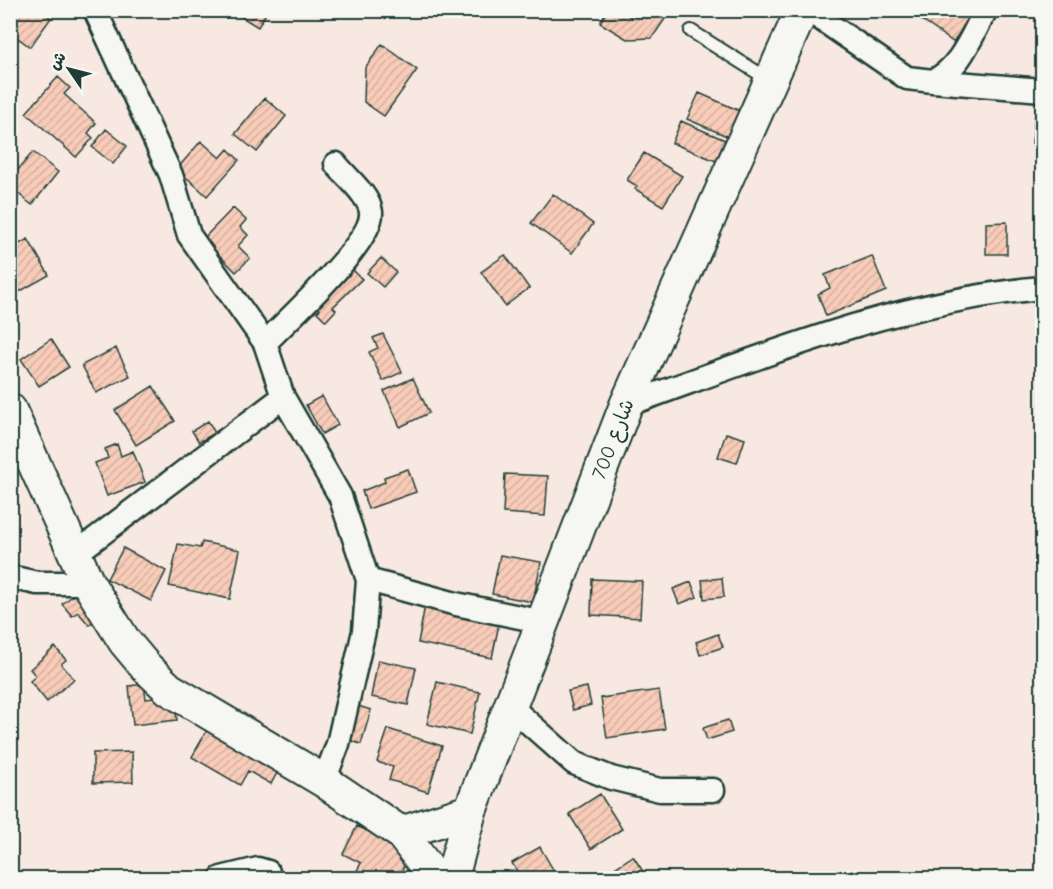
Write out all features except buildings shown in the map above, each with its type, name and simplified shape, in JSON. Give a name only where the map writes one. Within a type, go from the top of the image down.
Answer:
[{"type":"main road","name":"شارع 700","points":[[452,879],[470,811],[626,405],[802,10]]},
{"type":"main road","points":[[11,411],[88,582],[125,642],[169,689],[324,781],[400,833],[435,879]]},
{"type":"main road","points":[[400,833],[470,811]]},
{"type":"street","points":[[94,10],[171,175],[189,235],[265,343],[283,397],[340,496],[368,580],[364,631],[351,691],[338,744],[324,781]]},
{"type":"street","points":[[808,10],[908,78],[1042,90]]},
{"type":"street","points":[[933,81],[950,70],[964,52],[986,10]]},
{"type":"street","points":[[265,343],[344,262],[365,233],[371,213],[366,201],[336,164]]},
{"type":"street","points":[[626,405],[786,345],[868,321],[941,302],[1042,288]]},
{"type":"street","points":[[75,554],[283,397]]},
{"type":"street","points":[[10,578],[37,583],[88,582]]},
{"type":"street","points":[[368,580],[456,604],[544,622]]},
{"type":"street","points":[[511,707],[574,763],[611,778],[660,790],[713,790]]},
{"type":"street","points":[[221,879],[258,869],[268,872]]},
{"type":"lane","points":[[691,31],[771,81]]}]
